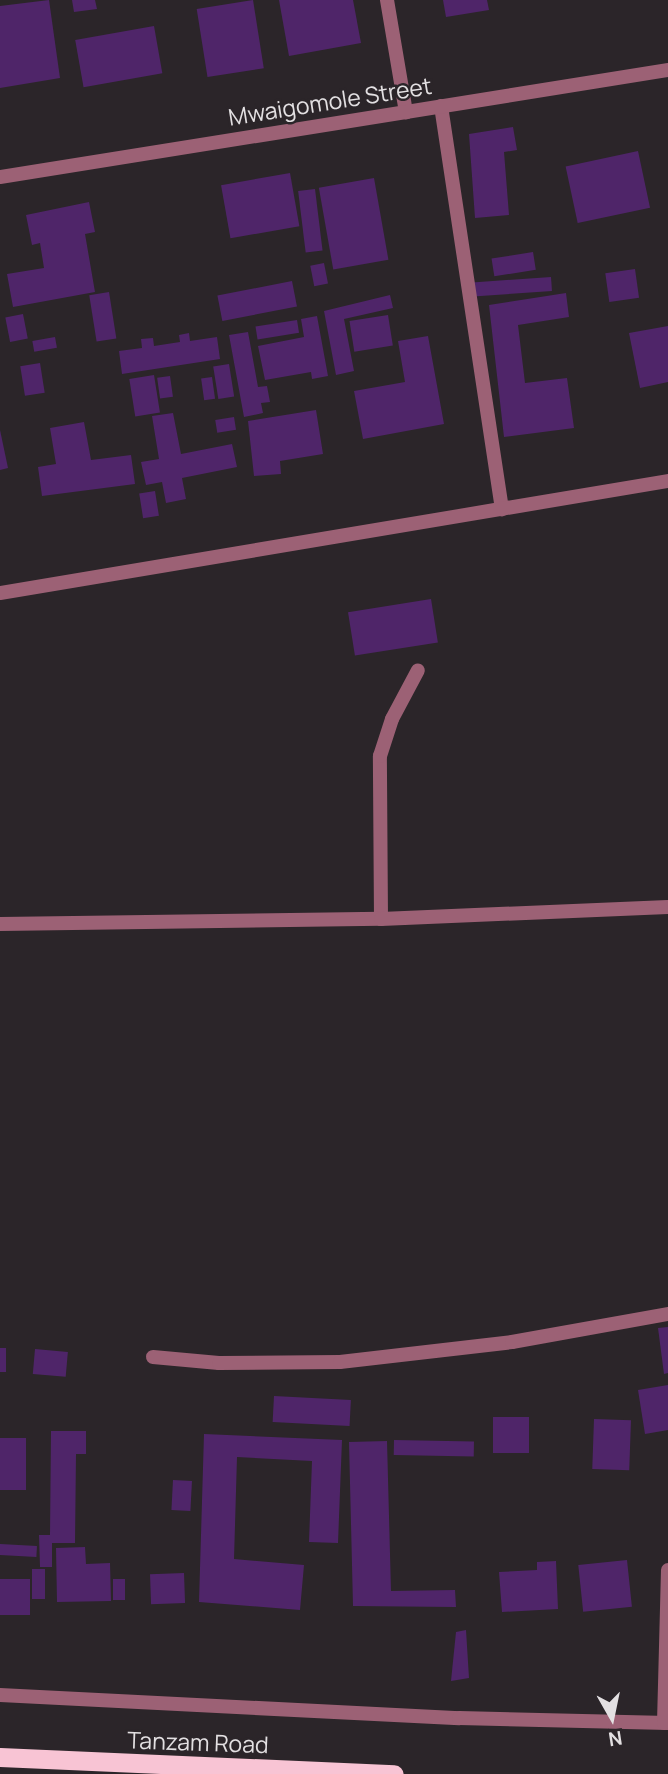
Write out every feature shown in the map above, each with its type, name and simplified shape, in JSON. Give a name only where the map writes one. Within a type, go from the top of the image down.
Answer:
[{"type":"highway","name":"Tanzam Road","points":[[0,1757],[394,1774]]},
{"type":"street","points":[[387,0],[405,112]]},
{"type":"street","name":"Mwaigomole Street","points":[[0,177],[668,70]]},
{"type":"street","points":[[441,106],[502,509]]},
{"type":"street","points":[[0,593],[668,481]]},
{"type":"street","points":[[381,919],[380,756],[392,719],[418,670]]},
{"type":"street","points":[[0,924],[381,919],[668,907]]},
{"type":"street","points":[[153,1357],[219,1363],[340,1362],[512,1342],[668,1314]]},
{"type":"street","points":[[0,1695],[446,1717],[666,1723],[668,1570]]},
{"type":"building","points":[[49,0],[60,78],[0,88],[0,6]]},
{"type":"building","points":[[72,0],[95,0],[97,9],[74,12]]},
{"type":"building","points":[[253,0],[264,68],[207,77],[197,9]]},
{"type":"building","points":[[279,0],[353,0],[361,43],[289,56]]},
{"type":"building","points":[[443,0],[487,0],[489,10],[446,17]]},
{"type":"building","points":[[154,26],[162,73],[84,87],[75,40]]},
{"type":"building","points":[[513,127],[517,150],[504,152],[509,215],[475,218],[469,134]]},
{"type":"building","points":[[638,151],[650,208],[578,223],[566,166]]},
{"type":"building","points":[[290,173],[299,226],[230,238],[221,185]]},
{"type":"building","points":[[374,178],[388,260],[333,269],[319,188]]},
{"type":"building","points":[[315,189],[323,251],[306,253],[298,191]]},
{"type":"building","points":[[89,202],[95,232],[85,234],[95,292],[13,307],[7,274],[44,268],[40,243],[32,245],[26,215]]},
{"type":"building","points":[[533,252],[536,270],[494,276],[492,259]]},
{"type":"building","points":[[324,263],[328,284],[314,286],[310,266]]},
{"type":"building","points":[[635,269],[639,298],[609,302],[605,273]]},
{"type":"building","points":[[551,277],[552,291],[473,296],[472,283]]},
{"type":"building","points":[[292,281],[297,307],[222,321],[217,296]]},
{"type":"building","points":[[109,292],[116,338],[97,342],[89,295]]},
{"type":"building","points":[[566,293],[569,317],[518,325],[525,383],[567,378],[574,428],[504,437],[489,305]]},
{"type":"building","points":[[390,295],[393,308],[344,319],[354,371],[336,375],[324,311]]},
{"type":"building","points":[[23,314],[28,339],[10,342],[5,317]]},
{"type":"building","points":[[388,315],[393,346],[354,352],[349,321]]},
{"type":"building","points":[[317,316],[328,376],[312,379],[311,372],[265,380],[258,346],[304,337],[301,319]]},
{"type":"building","points":[[297,320],[299,333],[258,339],[256,327]]},
{"type":"building","points":[[668,326],[668,382],[640,388],[629,333]]},
{"type":"building","points":[[248,332],[258,387],[267,386],[270,402],[261,403],[263,413],[244,417],[229,335]]},
{"type":"building","points":[[189,333],[190,341],[217,337],[220,359],[122,374],[119,351],[142,348],[141,339],[153,338],[154,346],[180,342],[179,335]]},
{"type":"building","points":[[428,336],[444,424],[363,439],[354,391],[405,382],[398,341]]},
{"type":"building","points":[[55,337],[57,348],[34,352],[32,341]]},
{"type":"building","points":[[40,363],[45,393],[25,396],[20,366]]},
{"type":"building","points":[[229,364],[234,397],[218,399],[213,367]]},
{"type":"building","points":[[154,375],[160,413],[135,416],[129,379]]},
{"type":"building","points":[[170,376],[173,397],[160,399],[157,378]]},
{"type":"building","points":[[212,377],[215,399],[204,400],[201,379]]},
{"type":"building","points":[[316,410],[323,454],[280,461],[281,474],[254,476],[248,421]]},
{"type":"building","points":[[173,413],[181,454],[232,444],[237,467],[182,478],[186,499],[166,503],[162,482],[146,485],[141,462],[159,459],[152,416]]},
{"type":"building","points":[[234,417],[236,430],[217,433],[215,420]]},
{"type":"building","points":[[84,422],[91,460],[131,455],[135,484],[42,496],[38,467],[56,464],[50,428]]},
{"type":"building","points":[[0,430],[8,468],[0,470]]},
{"type":"building","points":[[155,491],[159,516],[143,518],[139,494]]},
{"type":"building","points":[[431,599],[438,642],[355,656],[348,612]]},
{"type":"building","points":[[668,1327],[668,1373],[664,1374],[658,1328]]},
{"type":"building","points":[[0,1348],[6,1348],[6,1372],[0,1372]]},
{"type":"building","points":[[35,1349],[68,1352],[66,1377],[33,1374]]},
{"type":"building","points":[[668,1385],[668,1430],[645,1434],[638,1390]]},
{"type":"building","points":[[274,1396],[351,1400],[350,1426],[273,1422]]},
{"type":"building","points":[[493,1417],[529,1417],[529,1453],[493,1453]]},
{"type":"building","points":[[594,1419],[631,1420],[629,1470],[592,1469]]},
{"type":"building","points":[[51,1431],[86,1431],[86,1454],[76,1454],[75,1543],[52,1543],[52,1567],[40,1567],[39,1535],[50,1535]]},
{"type":"building","points":[[204,1434],[342,1440],[338,1543],[309,1542],[312,1461],[237,1457],[234,1559],[304,1565],[300,1610],[199,1602]]},
{"type":"building","points":[[0,1438],[26,1438],[26,1490],[0,1490]]},
{"type":"building","points":[[394,1440],[474,1441],[474,1456],[394,1455]]},
{"type":"building","points":[[387,1441],[391,1591],[455,1590],[456,1607],[353,1606],[349,1442]]},
{"type":"building","points":[[173,1480],[192,1481],[190,1511],[171,1510]]},
{"type":"building","points":[[0,1544],[37,1546],[36,1557],[0,1555]]},
{"type":"building","points":[[85,1547],[86,1564],[110,1563],[111,1601],[57,1602],[56,1548]]},
{"type":"building","points":[[627,1560],[632,1607],[583,1612],[578,1565]]},
{"type":"building","points":[[556,1561],[558,1609],[502,1612],[499,1572],[537,1570],[537,1562]]},
{"type":"building","points":[[32,1569],[45,1569],[45,1599],[32,1599]]},
{"type":"building","points":[[184,1573],[185,1603],[151,1604],[150,1574]]},
{"type":"building","points":[[0,1579],[30,1579],[30,1615],[0,1615]]},
{"type":"building","points":[[113,1579],[125,1579],[125,1600],[113,1600]]},
{"type":"building","points":[[466,1630],[469,1678],[451,1681],[456,1632]]}]
